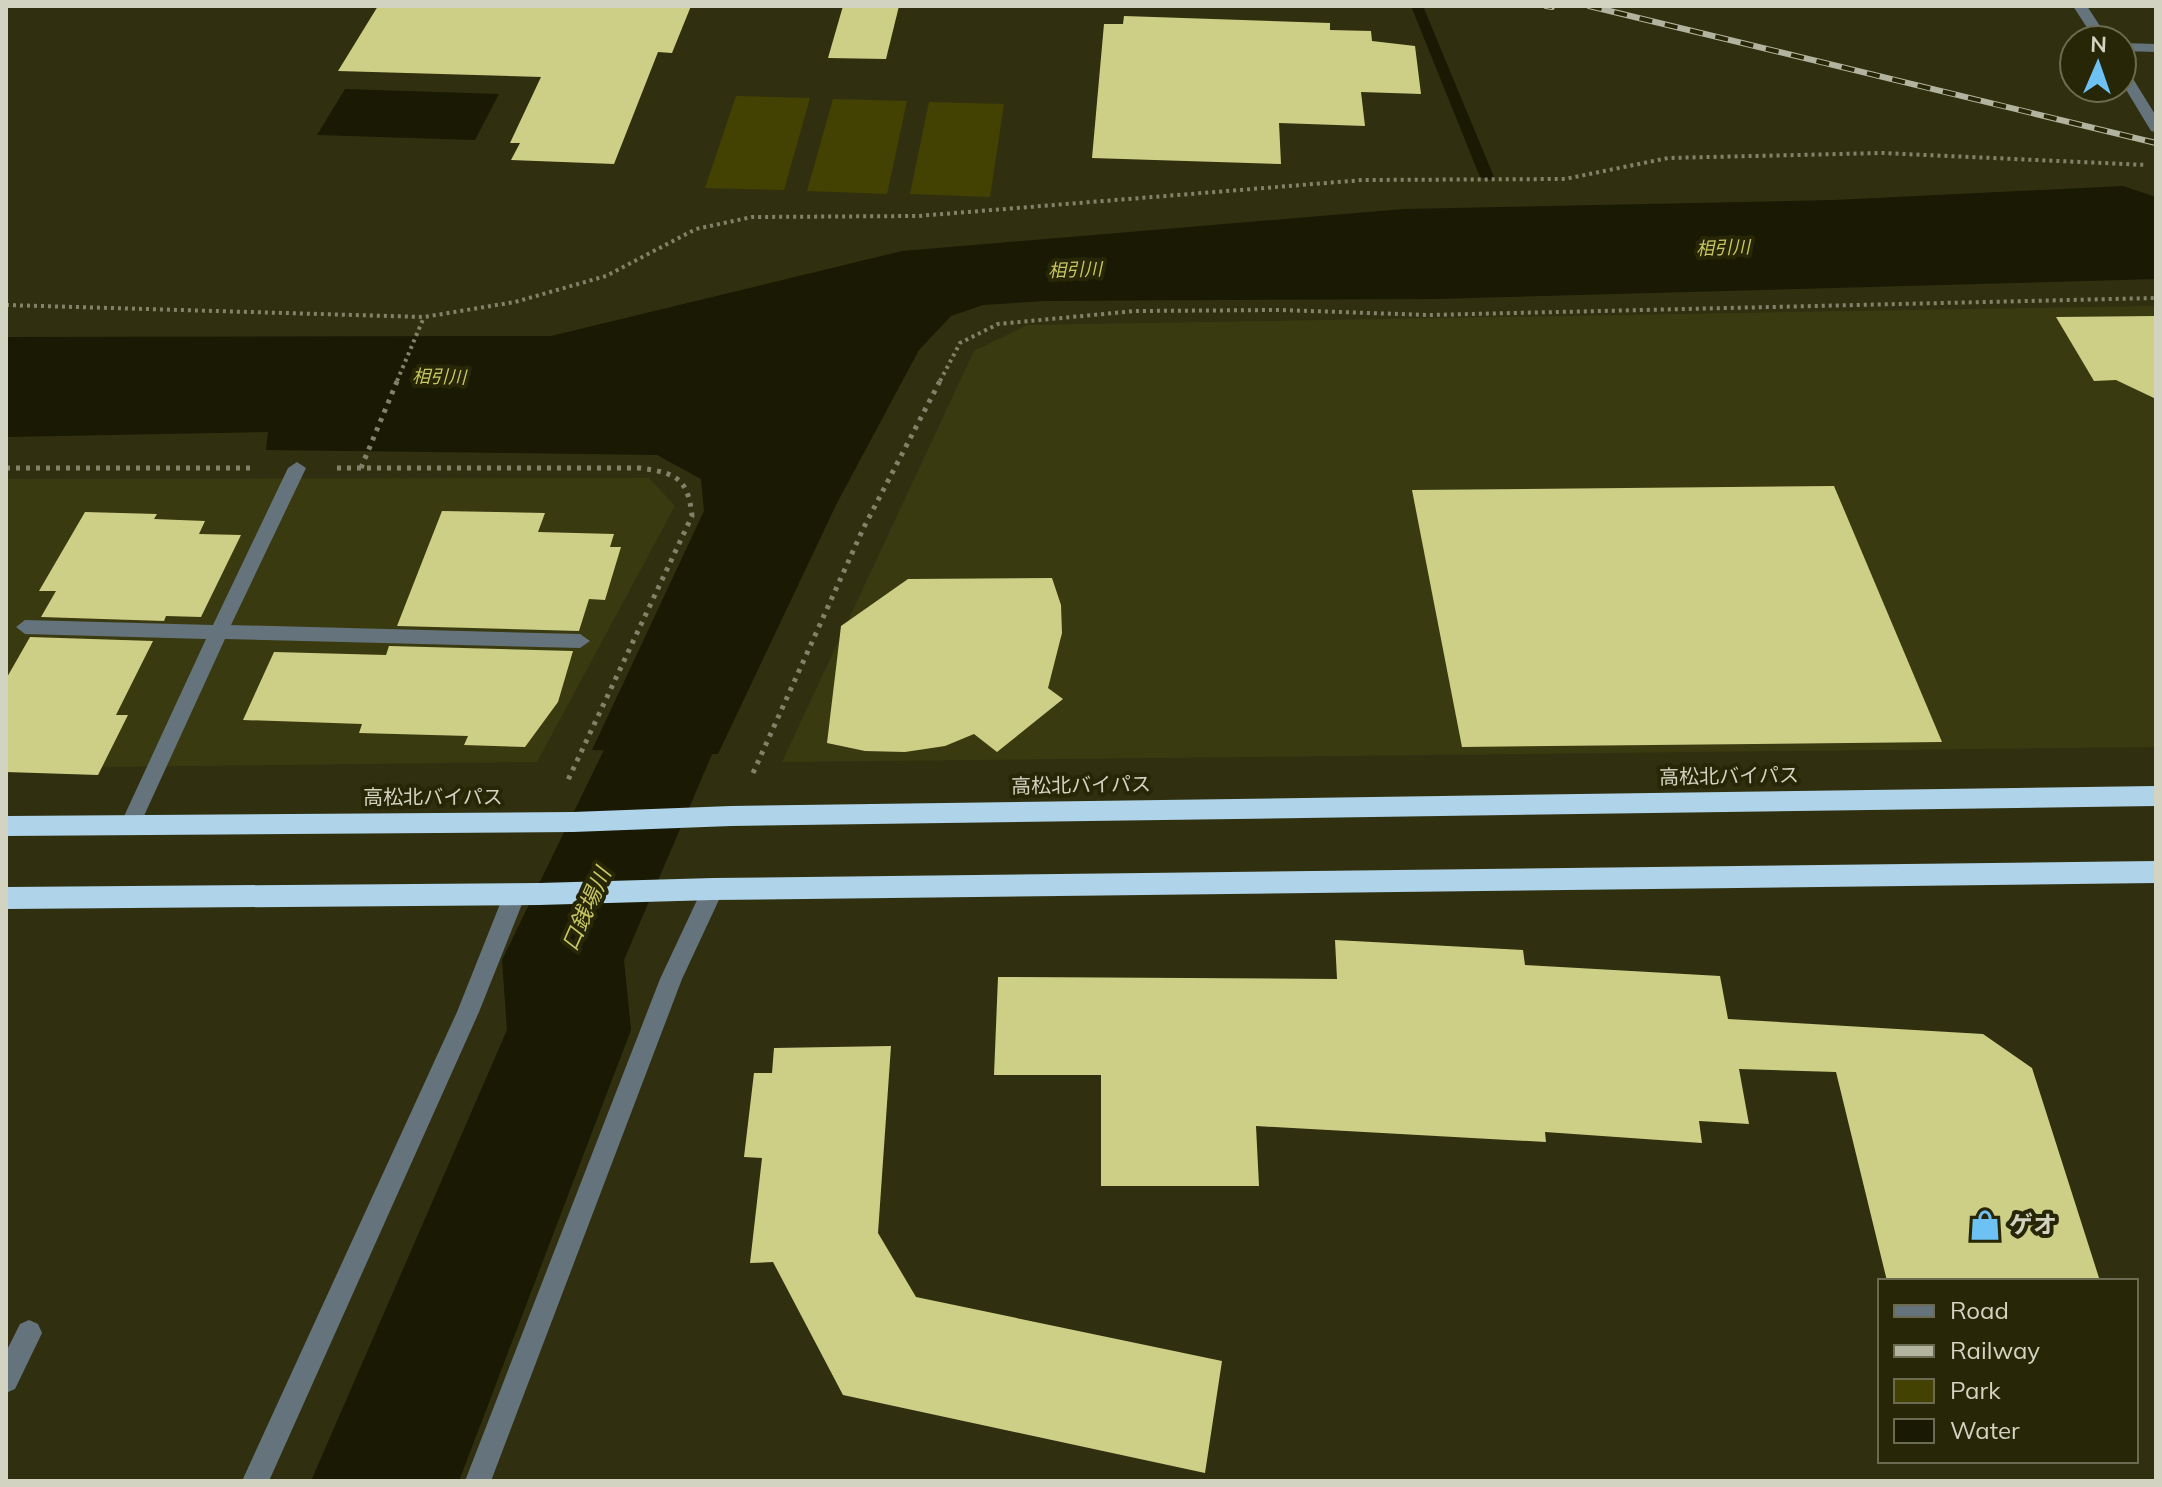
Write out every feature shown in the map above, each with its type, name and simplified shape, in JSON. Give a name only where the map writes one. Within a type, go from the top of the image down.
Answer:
[{"type":"highway","name":"高松北バイパス","points":[[6,826],[573,822],[731,816],[2156,796]]},
{"type":"highway","points":[[6,898],[2156,872]]},
{"type":"street","points":[[2080,6],[2092,24]]},
{"type":"street","points":[[2138,98],[2155,126]]},
{"type":"street","points":[[130,825],[297,468]]},
{"type":"street","points":[[25,627],[580,641]]},
{"type":"street","points":[[478,1481],[671,979],[709,889]]},
{"type":"street","points":[[255,1481],[468,1012],[527,894]]},
{"type":"street","points":[[6,1380],[29,1333]]},
{"type":"path","points":[[6,305],[424,317],[515,302],[606,276],[696,229],[752,217],[918,216],[1363,180],[1565,179],[1668,158],[1882,153],[2156,166]]},
{"type":"path","points":[[751,777],[863,529],[960,343],[998,324],[1135,311],[1280,310],[1429,315],[2156,298]]},
{"type":"path","points":[[361,468],[424,317]]},
{"type":"path","points":[[6,468],[640,468],[673,472],[690,491],[692,516],[568,781]]},
{"type":"shaded area","points":[[2156,306],[2156,747],[782,762],[974,351],[1027,325]]},
{"type":"shaded area","points":[[649,478],[675,506],[537,762],[6,768],[6,479]]},
{"type":"green space","points":[[736,96],[810,98],[784,190],[705,188]]},
{"type":"green space","points":[[833,99],[907,101],[887,194],[807,191]]},
{"type":"green space","points":[[929,102],[1004,104],[990,197],[910,194]]},
{"type":"water","points":[[345,89],[499,94],[475,140],[317,135]]},
{"type":"water","name":"相引川","points":[[2123,186],[2156,197],[2156,279],[1436,299],[1044,301],[983,305],[951,316],[919,350],[837,503],[718,754],[592,750],[704,511],[701,479],[657,455],[266,450],[268,432],[6,437],[6,337],[551,336],[902,251],[1404,209],[1834,200]]},
{"type":"building","points":[[378,6],[691,6],[672,53],[658,52],[614,164],[511,160],[520,143],[510,143],[541,77],[338,71]]},
{"type":"building","points":[[843,6],[899,6],[886,59],[828,58]]},
{"type":"building","points":[[1124,16],[1330,23],[1330,30],[1371,31],[1372,41],[1415,46],[1421,94],[1361,92],[1365,126],[1279,123],[1281,164],[1092,158],[1104,24],[1123,24]]},
{"type":"building","points":[[2156,316],[2156,399],[2116,380],[2094,381],[2056,317]]},
{"type":"building","points":[[1834,486],[1942,742],[1462,747],[1412,490]]},
{"type":"building","points":[[442,511],[545,513],[538,532],[614,534],[610,547],[621,547],[605,600],[589,599],[579,631],[397,626]]},
{"type":"building","points":[[85,512],[157,514],[154,519],[205,521],[199,534],[241,535],[201,617],[166,616],[164,621],[41,617],[56,591],[39,591]]},
{"type":"building","points":[[1052,578],[1061,605],[1062,633],[1048,688],[1063,699],[997,752],[974,734],[945,746],[905,752],[865,751],[827,743],[841,626],[908,579]]},
{"type":"building","points":[[30,637],[153,641],[116,715],[128,715],[98,775],[6,772],[6,679]]},
{"type":"building","points":[[389,646],[573,651],[558,702],[525,747],[464,745],[468,736],[359,733],[362,724],[243,720],[274,652],[386,655]]},
{"type":"building","points":[[1335,940],[1523,950],[1525,965],[1720,976],[1728,1019],[1983,1034],[2032,1068],[2099,1279],[1887,1279],[1836,1072],[1739,1069],[1749,1124],[1699,1121],[1702,1143],[1545,1132],[1546,1142],[1256,1126],[1259,1186],[1101,1186],[1101,1075],[994,1075],[998,977],[1337,979]]},
{"type":"building","points":[[891,1046],[878,1233],[916,1297],[1222,1361],[1205,1473],[843,1395],[773,1262],[750,1263],[762,1158],[744,1157],[754,1073],[772,1073],[774,1048]]},
{"type":"waterway","points":[[1417,6],[1487,177]]},
{"type":"waterway","name":"口銭場川","points":[[385,1481],[569,1030],[563,960],[720,614]]},
{"type":"railway","points":[[1546,6],[1552,7]]},
{"type":"railway","points":[[1589,6],[2156,143]]},
{"type":"place","name":"ゲオ","points":[[1985,1225]]}]
